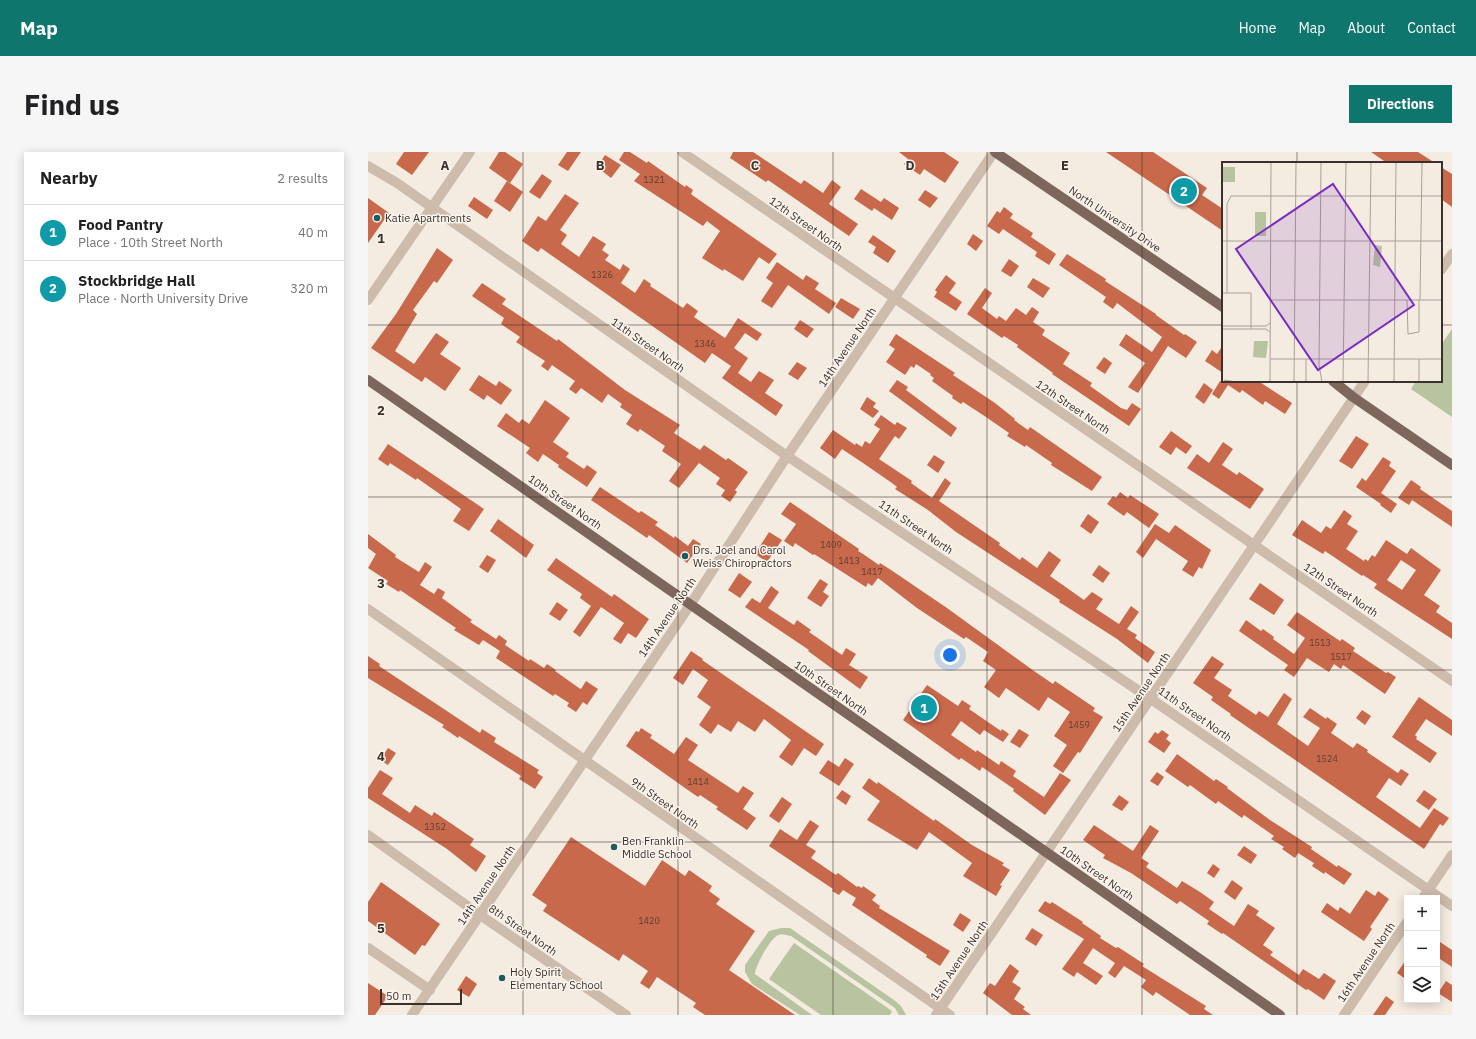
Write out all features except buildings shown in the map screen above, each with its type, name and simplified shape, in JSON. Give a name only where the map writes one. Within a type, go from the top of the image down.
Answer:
[{"type":"main road","name":"North University Drive","points":[[994,152],[1222,305]]},
{"type":"main road","name":"10th Street North","points":[[368,380],[1280,1015]]},
{"type":"main road","points":[[1334,382],[1353,397],[1452,464]]},
{"type":"street","points":[[368,300],[470,152]]},
{"type":"street","name":"12th Street North","points":[[682,152],[1452,681]]},
{"type":"street","name":"14th Avenue North","points":[[412,1015],[690,605],[788,456],[994,152]]},
{"type":"street","name":"11th Street North","points":[[368,166],[397,183],[431,209],[788,456],[1151,699],[1426,894],[1452,906]]},
{"type":"street","points":[[1442,269],[1452,254]]},
{"type":"street","name":"15th Avenue North","points":[[938,1012],[1364,382]]},
{"type":"street","name":"9th Street North","points":[[368,609],[938,1012],[950,1015]]},
{"type":"street","name":"8th Street North","points":[[368,835],[480,915],[626,1015]]},
{"type":"street","points":[[1426,894],[1452,855]]},
{"type":"street","name":"16th Avenue North","points":[[1344,1015],[1404,926]]},
{"type":"street","points":[[368,948],[430,990]]},
{"type":"green space","points":[[1452,329],[1452,417],[1411,389],[1415,382],[1442,382],[1442,344]]},
{"type":"green space","points":[[781,928],[790,928],[894,1000],[901,1006],[906,1015],[899,1015],[895,1008],[791,936],[784,934],[775,937],[767,947],[760,959],[755,974],[812,1015],[800,1015],[752,984],[745,972],[745,965],[769,931]]},
{"type":"green space","points":[[794,943],[892,1011],[890,1015],[821,1015],[769,979]]},
{"type":"place","name":"Stockbridge Hall","points":[[1184,191]]},
{"type":"place","name":"Katie Apartments","points":[[377,218]]},
{"type":"place","name":"Drs. Joel and Carol Weiss Chiropractors","points":[[685,556]]},
{"type":"place","name":"Food Pantry","points":[[924,708]]},
{"type":"place","name":"Ben Franklin Middle School","points":[[614,847]]},
{"type":"place","name":"Holy Spirit Elementary School","points":[[502,978]]}]
